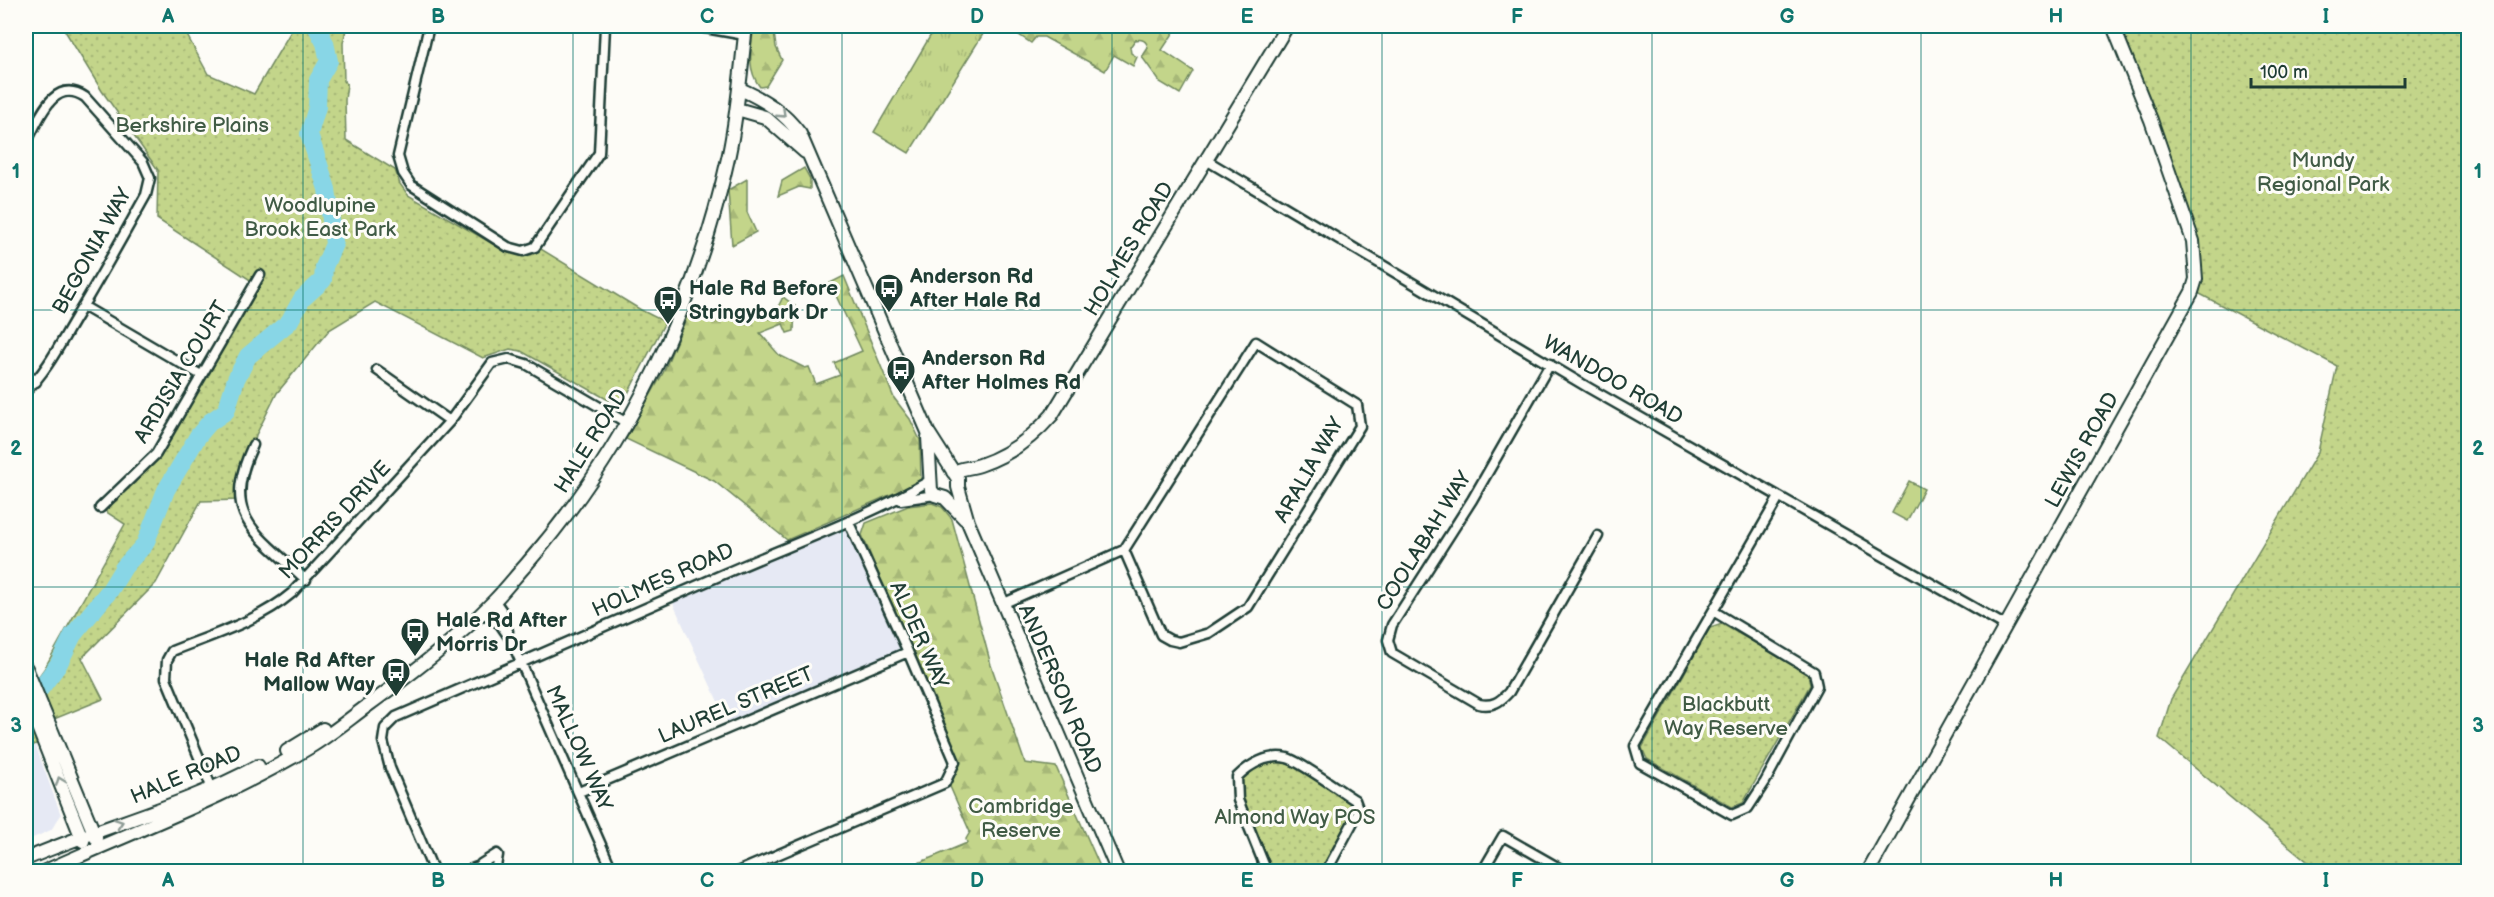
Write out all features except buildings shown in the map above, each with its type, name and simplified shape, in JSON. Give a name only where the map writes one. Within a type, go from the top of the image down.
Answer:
[{"type":"street","points":[[429,26],[398,156],[403,173],[411,185],[508,247],[523,251],[535,248],[599,153],[605,26]]},
{"type":"street","points":[[694,26],[745,30]]},
{"type":"street","name":"HOLMES ROAD","points":[[952,471],[978,466],[1018,448],[1052,415],[1287,26]]},
{"type":"street","name":"LEWIS ROAD","points":[[1868,872],[2192,292],[2196,279],[2193,242],[2151,120],[2113,26]]},
{"type":"street","name":"HALE ROAD","points":[[44,872],[213,793],[327,726],[355,714],[399,682],[495,601],[572,509],[627,423],[654,375],[670,340],[699,262],[729,156],[740,90],[745,30]]},
{"type":"street","name":"BEGONIA WAY","points":[[26,143],[49,102],[57,94],[67,90],[77,92],[85,97],[143,162],[150,178],[146,195],[83,306],[36,382],[26,391]]},
{"type":"street","name":"ANDERSON ROAD","points":[[740,90],[764,99],[800,134],[928,432],[952,471],[968,522],[1118,872]]},
{"type":"street","name":"ANDERSON ROAD","points":[[737,109],[765,117],[808,155]]},
{"type":"street","name":"WANDOO ROAD","points":[[1206,160],[1550,364],[2006,626]]},
{"type":"street","name":"ARDISIA COURT","points":[[100,508],[156,454],[260,275]]},
{"type":"street","points":[[83,306],[201,375]]},
{"type":"street","name":"ARALIA WAY","points":[[1256,342],[1357,405],[1360,426],[1248,607],[1209,633],[1179,642],[1161,635],[1124,550],[1256,342]]},
{"type":"street","name":"MORRIS DRIVE","points":[[213,793],[166,678],[169,654],[246,621],[280,603],[306,580],[450,421],[492,363],[508,359],[526,364],[627,423]]},
{"type":"street","name":"COOLABAH WAY","points":[[1550,364],[1472,500],[1392,625],[1388,640],[1392,653],[1479,704],[1487,706],[1495,704],[1509,692],[1598,536]]},
{"type":"street","points":[[377,370],[450,421]]},
{"type":"street","points":[[26,372],[36,382]]},
{"type":"street","name":"ANDERSON ROAD","points":[[928,432],[931,490],[968,522]]},
{"type":"street","points":[[253,445],[244,465],[238,488],[244,516],[251,529],[306,580]]},
{"type":"street","name":"HOLMES ROAD","points":[[958,486],[978,466]]},
{"type":"street","points":[[930,480],[939,469],[952,471]]},
{"type":"street","name":"HOLMES ROAD","points":[[434,872],[390,768],[383,741],[385,728],[396,717],[849,522],[895,501],[930,480]]},
{"type":"street","points":[[940,496],[954,494],[958,486]]},
{"type":"street","name":"HOLMES ROAD","points":[[895,501],[940,496]]},
{"type":"street","points":[[1713,612],[1814,672],[1817,686],[1765,782],[1748,807],[1732,814],[1640,763],[1635,746],[1779,497]]},
{"type":"street","name":"ALDER WAY","points":[[738,872],[945,783],[955,762],[849,522]]},
{"type":"street","points":[[1002,604],[1124,550]]},
{"type":"street","name":"MALLOW WAY","points":[[495,601],[502,611],[511,640],[613,872]]},
{"type":"street","name":"MALLOW WAY","points":[[482,612],[500,624],[511,640]]},
{"type":"street","name":"LAUREL STREET","points":[[579,792],[908,652]]},
{"type":"street","points":[[26,668],[33,694],[94,849]]},
{"type":"street","points":[[1267,872],[1238,800],[1237,777],[1248,766],[1268,758],[1289,758],[1355,800],[1359,810],[1326,872]]},
{"type":"street","name":"HALE ROAD","points":[[26,859],[87,834],[213,793]]},
{"type":"street","points":[[1482,872],[1503,836],[1566,872]]},
{"type":"street","points":[[463,872],[497,854],[495,872]]},
{"type":"street","points":[[481,864],[490,865],[495,872]]},
{"type":"shaded area","points":[[849,523],[908,652],[730,728],[671,599]]},
{"type":"shaded area","points":[[26,720],[61,815],[51,830],[26,841]]},
{"type":"green space","points":[[62,26],[182,26],[208,74],[254,94],[294,26],[347,26],[343,43],[344,81],[347,84],[346,140],[395,170],[400,184],[408,195],[505,251],[526,254],[541,249],[641,310],[665,322],[624,401],[619,404],[521,351],[510,349],[483,358],[375,302],[329,330],[277,393],[256,435],[240,500],[201,501],[156,583],[82,658],[103,699],[49,721],[38,743],[26,749],[26,694],[44,669],[125,524],[100,508],[156,454],[255,283],[157,219],[158,170],[102,91]]},
{"type":"green space","points":[[754,26],[773,26],[776,47],[782,60],[766,86],[760,87],[751,66]]},
{"type":"green space","points":[[936,26],[988,26],[909,153],[874,132]]},
{"type":"green space","points":[[1011,26],[1178,26],[1162,50],[1193,71],[1180,94],[1160,82],[1142,57],[1148,48],[1142,40],[1135,40],[1130,47],[1131,53],[1137,57],[1133,66],[1114,55],[1105,71],[1044,37],[1036,37],[1031,43],[1019,35],[1021,31]]},
{"type":"green space","name":"Mundy Regional Park","points":[[2112,26],[2468,26],[2468,871],[2309,871],[2308,862],[2159,738],[2171,699],[2318,452],[2337,366],[2200,294],[2192,292],[2195,265]]},
{"type":"green space","points":[[804,168],[810,179],[810,189],[799,187],[778,196],[782,181]]},
{"type":"green space","points":[[747,179],[747,212],[756,232],[732,245],[728,190]]},
{"type":"green space","points":[[844,276],[894,398],[910,419],[920,440],[921,480],[917,483],[787,540],[714,481],[626,439],[663,373],[691,307],[772,319],[783,297],[795,306],[794,331],[787,333],[783,324],[760,333],[779,355],[805,368],[809,367],[816,384],[840,375],[834,363],[862,351],[830,283]]},
{"type":"green space","points":[[1909,481],[1924,489],[1907,521],[1892,513]]},
{"type":"green space","name":"Cambridge Reserve","points":[[932,503],[942,507],[952,519],[991,665],[1025,763],[1056,767],[1102,871],[899,871],[967,843],[966,839],[970,832],[948,782],[958,762],[862,535],[866,523],[908,506]]},
{"type":"green space","name":"Blackbutt Way Reserve","points":[[1722,624],[1808,673],[1810,685],[1743,803],[1732,807],[1647,759],[1642,748],[1710,628]]},
{"type":"green space","name":"Almond Way POS","points":[[1289,758],[1348,798],[1352,813],[1320,871],[1267,871],[1238,800],[1237,777],[1248,766]]},
{"type":"waterway","points":[[26,703],[58,665],[73,635],[110,590],[124,567],[145,544],[166,490],[198,436],[210,422],[226,411],[236,379],[248,356],[289,322],[302,299],[323,280],[324,267],[334,244],[327,189],[309,134],[317,107],[318,80],[329,61],[325,43],[316,26]]},
{"type":"place","name":"Anderson Rd After Hale Rd","points":[[889,314]]},
{"type":"place","name":"Hale Rd Before Stringybark Dr","points":[[668,326]]},
{"type":"place","name":"Anderson Rd After Holmes Rd","points":[[901,396]]},
{"type":"place","name":"Hale Rd After Morris Dr","points":[[415,658]]},
{"type":"place","name":"Hale Rd After Mallow Way","points":[[396,698]]},
{"type":"park label","name":"Berkshire Plains","points":[[192,125]]},
{"type":"park label","name":"Woodlupine Brook East Park","points":[[320,217]]}]
